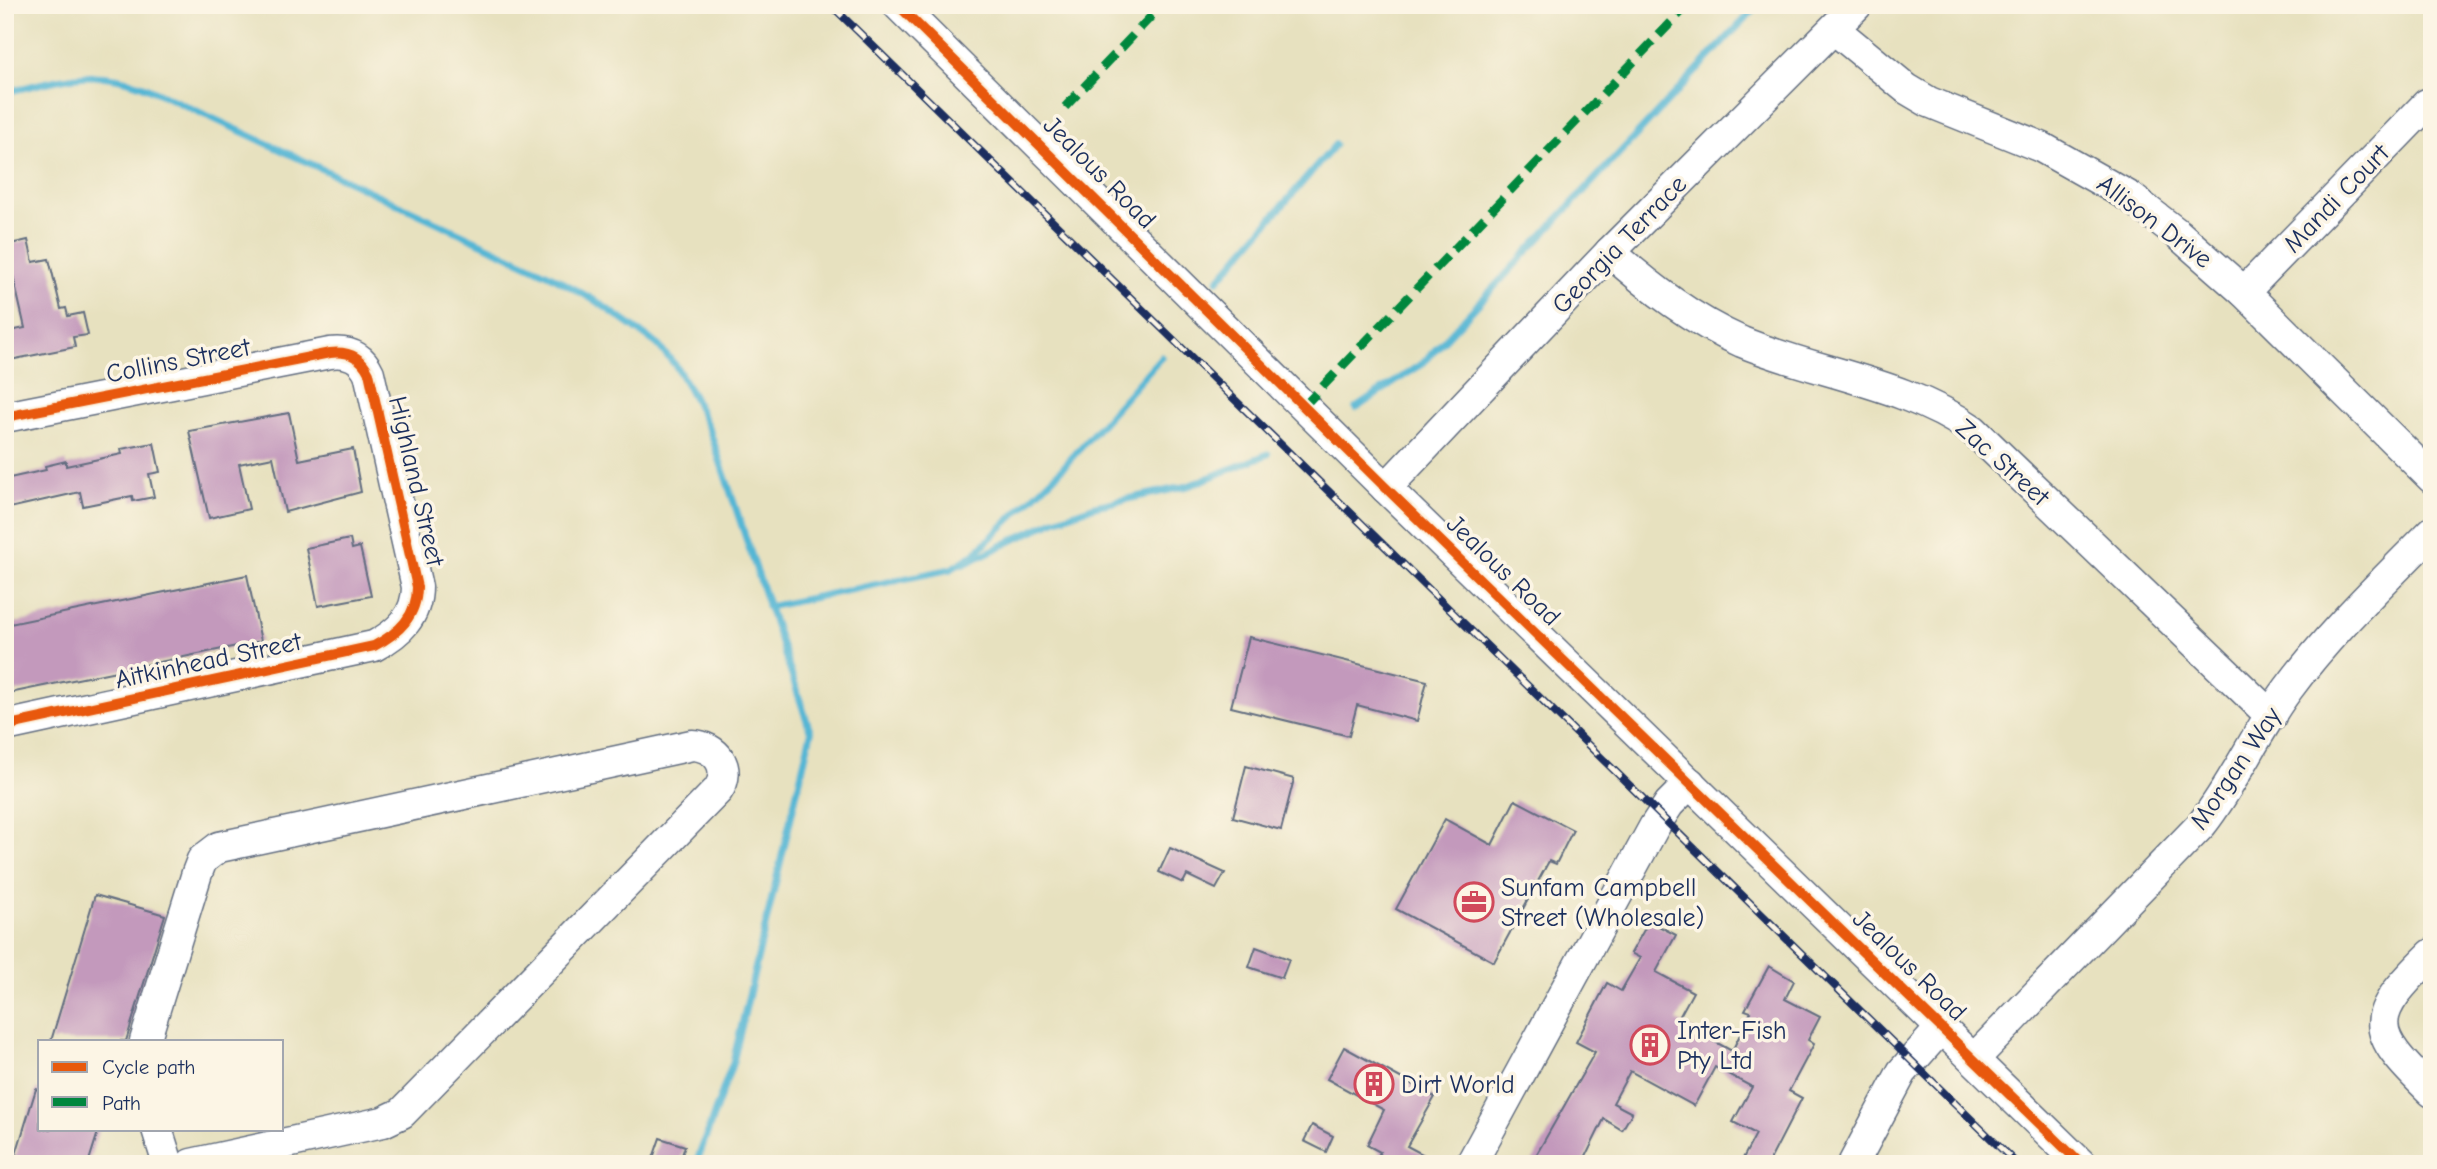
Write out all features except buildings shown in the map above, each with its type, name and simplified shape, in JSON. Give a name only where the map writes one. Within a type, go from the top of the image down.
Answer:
[{"type":"street","name":"Jealous Road","points":[[898,5],[1386,488],[2081,1164]]},
{"type":"street","name":"Georgia Terrace","points":[[1386,488],[1610,252],[1857,5]]},
{"type":"street","name":"Allison Drive","points":[[1834,29],[1906,89],[1929,102],[2041,147],[2130,197],[2244,292],[2432,478]]},
{"type":"street","name":"Mandi Court","points":[[2244,292],[2427,104]]},
{"type":"street","name":"Zac Street","points":[[1610,252],[1674,305],[1708,325],[1743,342],[1936,408],[1973,430],[2271,716]]},
{"type":"street","name":"Collins Street","points":[[5,418],[330,353],[340,352],[358,358]]},
{"type":"street","name":"Highland Street","points":[[358,358],[369,373],[417,587],[417,600],[409,617]]},
{"type":"street","name":"Morgan Way","points":[[1974,1059],[2202,824],[2271,716],[2314,655],[2432,532]]},
{"type":"street","name":"Aitkinhead Street","points":[[5,726],[352,653],[388,639],[409,617]]},
{"type":"street","points":[[145,1040],[197,873],[202,860],[219,847],[692,745],[710,750],[721,762],[725,777],[718,790],[402,1114],[383,1122],[191,1164]]},
{"type":"street","points":[[1471,1164],[1654,827],[1690,783]]},
{"type":"street","points":[[2432,954],[2396,992],[2386,1011],[2384,1023],[2388,1046],[2432,1092]]},
{"type":"street","points":[[1853,1164],[1902,1072],[1941,1028]]},
{"type":"street","points":[[157,1130],[168,1164]]},
{"type":"waterway","points":[[1356,408],[1423,363],[1758,5]]},
{"type":"waterway","points":[[5,92],[89,76],[123,79],[141,85],[550,275],[599,303],[657,344],[676,366],[710,431],[811,733],[733,1062],[696,1164]]},
{"type":"waterway","points":[[1218,280],[1335,145]]},
{"type":"waterway","points":[[768,607],[951,569],[973,555],[1059,472],[1161,357]]},
{"type":"waterway","points":[[964,564],[1055,520],[1095,506],[1188,486],[1268,454]]},
{"type":"railway","points":[[831,5],[2017,1164]]},
{"type":"marked path","points":[[1065,107],[1162,5]]},
{"type":"marked path","points":[[1304,406],[1688,5]]},
{"type":"cycle path","points":[[898,5],[1386,488],[2081,1164]]},
{"type":"cycle path","points":[[5,417],[330,353],[353,356],[362,362],[369,373],[417,587],[414,607],[405,622],[374,646],[5,726]]},
{"type":"place","name":"Sunfam Campbell Street (Wholesale)","points":[[1474,902]]},
{"type":"place","name":"Inter-Fish Pty Ltd","points":[[1650,1045]]},
{"type":"place","name":"Dirt World","points":[[1374,1084]]}]
